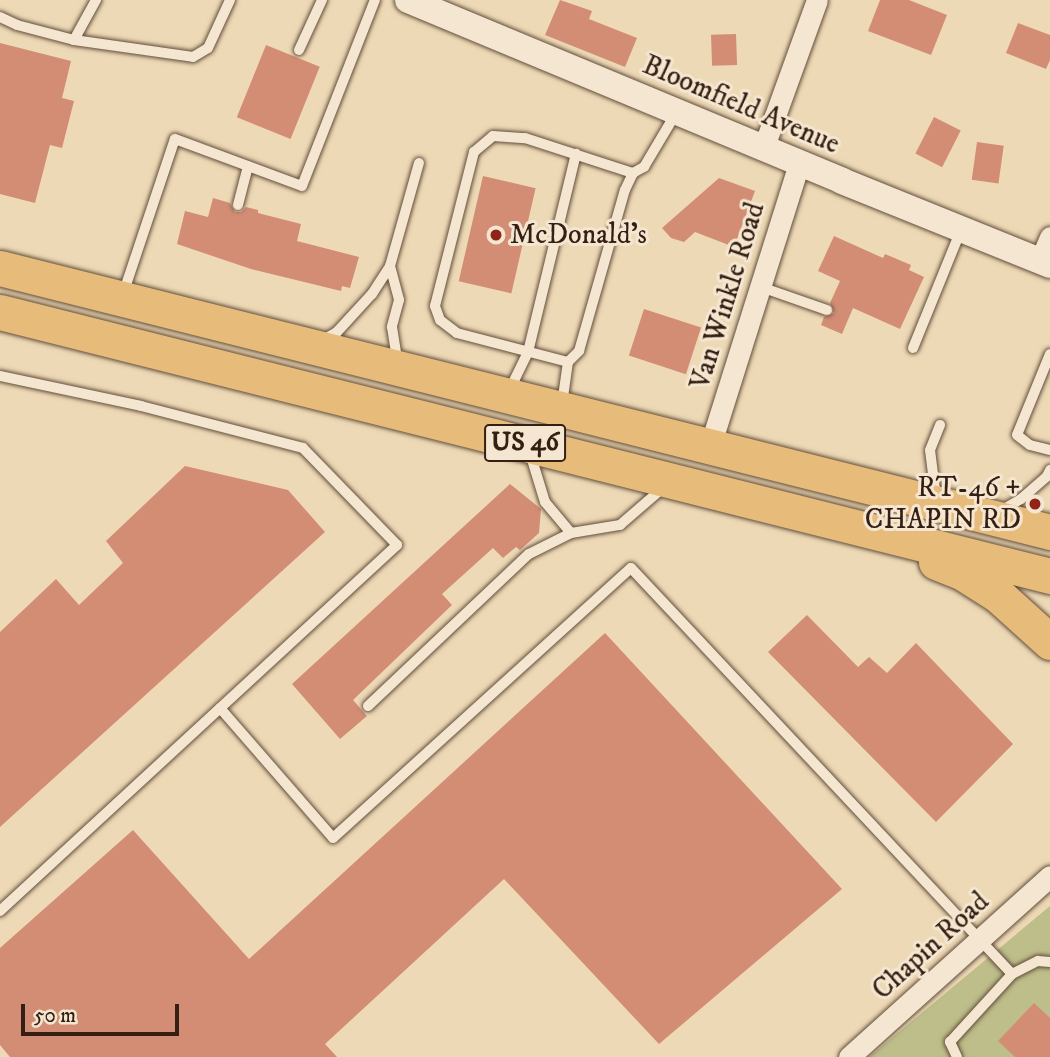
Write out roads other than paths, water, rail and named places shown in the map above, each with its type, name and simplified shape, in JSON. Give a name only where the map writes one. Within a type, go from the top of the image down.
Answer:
[{"type":"highway","name":"US 46","points":[[0,268],[1050,532]]},
{"type":"highway","name":"US 46","points":[[0,312],[1050,576]]},
{"type":"highway","points":[[839,522],[963,573],[998,596],[1050,642]]},
{"type":"street","name":"Bloomfield Avenue","points":[[408,0],[961,230],[1047,254]]},
{"type":"street","points":[[764,149],[817,0]]},
{"type":"street","name":"Van Winkle Road","points":[[710,446],[799,164]]},
{"type":"street","name":"Chapin Road","points":[[849,1057],[1050,876]]},
{"type":"lane","points":[[74,40],[96,0]]},
{"type":"lane","points":[[0,17],[17,25],[74,40],[193,57],[208,48],[230,0]]},
{"type":"lane","points":[[299,50],[322,0]]},
{"type":"lane","points":[[121,299],[175,139],[302,186],[375,0]]},
{"type":"lane","points":[[561,410],[568,362],[579,351],[625,190],[633,173],[644,167],[676,112]]},
{"type":"lane","points":[[568,362],[457,333],[440,320],[435,306],[474,152],[493,136],[525,138],[633,173]]},
{"type":"lane","points":[[506,397],[528,352],[576,154]]},
{"type":"lane","points":[[312,347],[337,332],[372,294],[390,266],[419,163]]},
{"type":"lane","points":[[238,205],[248,166]]},
{"type":"lane","points":[[913,348],[961,230]]},
{"type":"lane","points":[[390,266],[399,300],[392,327],[400,370]]},
{"type":"lane","points":[[761,287],[827,310]]},
{"type":"lane","points":[[1050,354],[1017,435],[1030,445],[1050,450]]},
{"type":"lane","points":[[0,376],[141,406],[303,448],[397,545],[0,911]]},
{"type":"lane","points":[[937,504],[929,465],[930,450],[940,425]]},
{"type":"lane","points":[[527,443],[545,502],[571,533]]},
{"type":"lane","points":[[991,517],[1021,499],[1047,476],[1050,470]]},
{"type":"lane","points":[[368,706],[529,554],[571,533],[620,525],[672,480]]},
{"type":"lane","points":[[220,708],[333,838],[631,568],[1012,974]]},
{"type":"lane","points":[[957,1057],[950,1042],[1012,974],[1038,961],[1050,962]]},
{"type":"place","name":"McDonald's","points":[[496,235]]},
{"type":"place","name":"RT-46 + CHAPIN RD","points":[[1035,504]]}]
